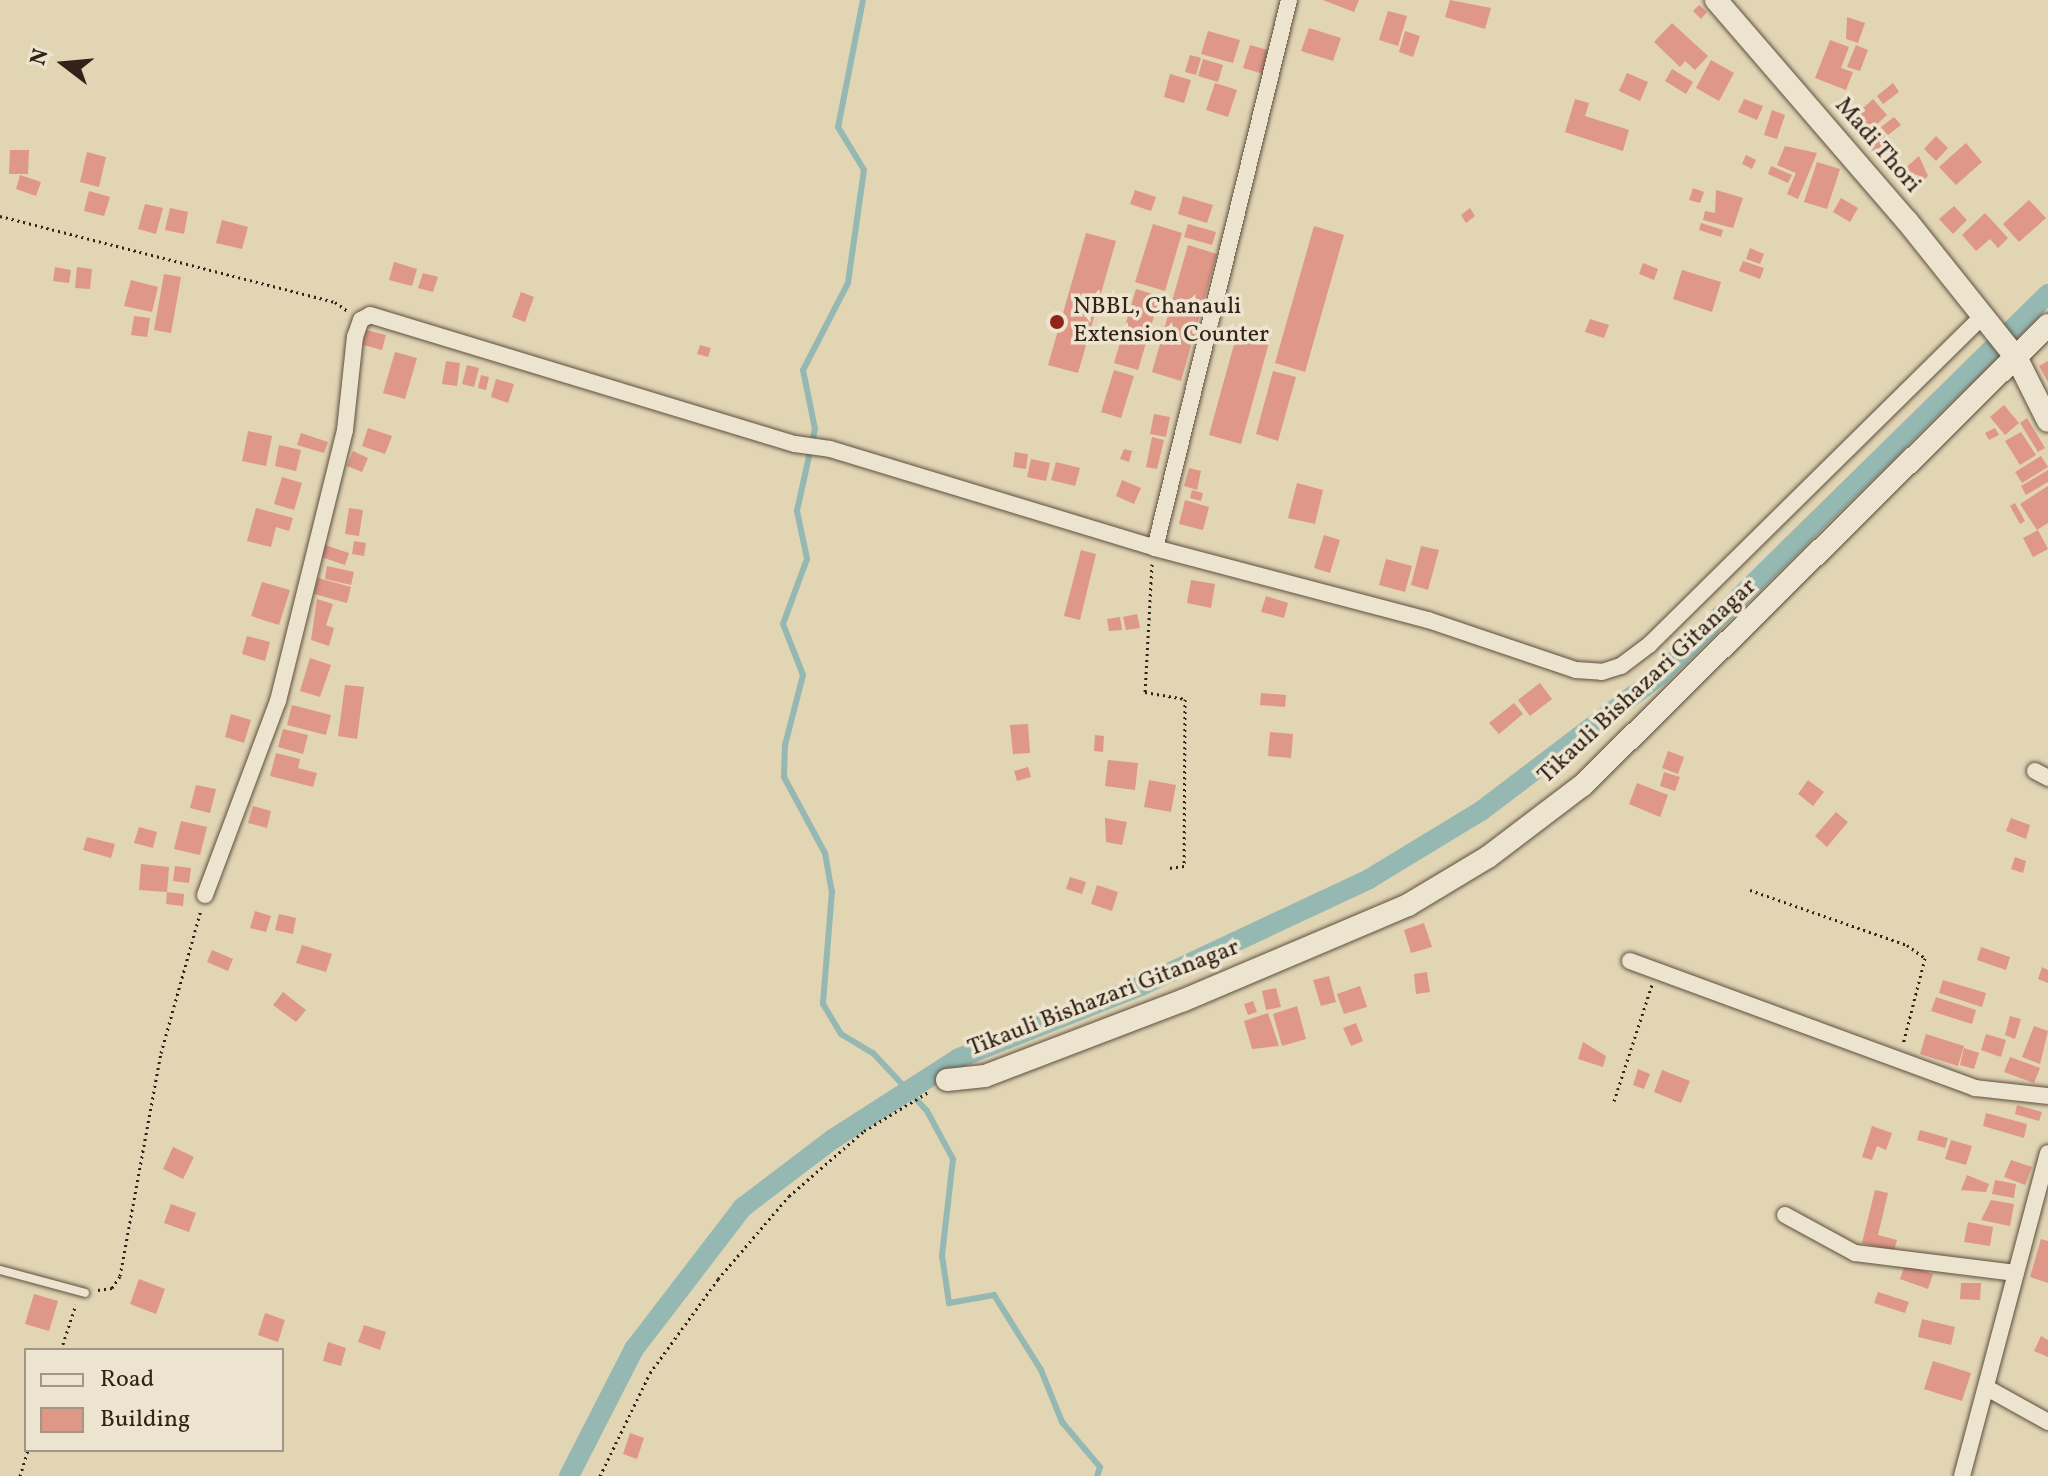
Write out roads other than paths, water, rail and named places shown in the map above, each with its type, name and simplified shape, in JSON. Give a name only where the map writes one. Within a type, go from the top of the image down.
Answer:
[{"type":"street","points":[[1155,548],[1289,0]]},
{"type":"street","name":"Madi Thori","points":[[1716,0],[1907,221],[2016,358],[2048,421]]},
{"type":"street","points":[[205,895],[278,701],[345,430],[361,320],[370,315],[795,444],[830,449],[1155,548],[1428,620],[1576,670],[1602,672],[1621,666],[1650,644],[1987,324]]},
{"type":"street","name":"Tikauli Bishazari Gitanagar","points":[[947,1080],[985,1076],[1184,1000],[1408,905],[1488,857],[1583,785],[2048,325]]},
{"type":"street","points":[[1630,961],[1975,1088],[2048,1096]]},
{"type":"street","points":[[1962,1476],[2048,1153]]},
{"type":"street","points":[[1785,1215],[1855,1253],[2016,1273]]},
{"type":"street","points":[[1987,1388],[2048,1422]]},
{"type":"lane","points":[[0,1270],[85,1293]]},
{"type":"waterway","points":[[863,0],[838,127],[864,170],[848,283],[803,370],[815,429],[797,511],[807,559],[783,624],[803,675],[785,745],[784,777],[825,853],[832,891],[823,1004],[841,1034],[873,1053],[927,1111],[953,1159],[942,1256],[949,1303],[994,1295],[1041,1370],[1062,1422],[1100,1467],[1097,1476]]},
{"type":"waterway","points":[[569,1476],[634,1349],[742,1208],[833,1139],[959,1058],[1141,986],[1369,879],[1481,811],[1660,675],[2048,294]]},
{"type":"place","name":"NBBL, Chanauli Extension Counter","points":[[1057,322]]}]
